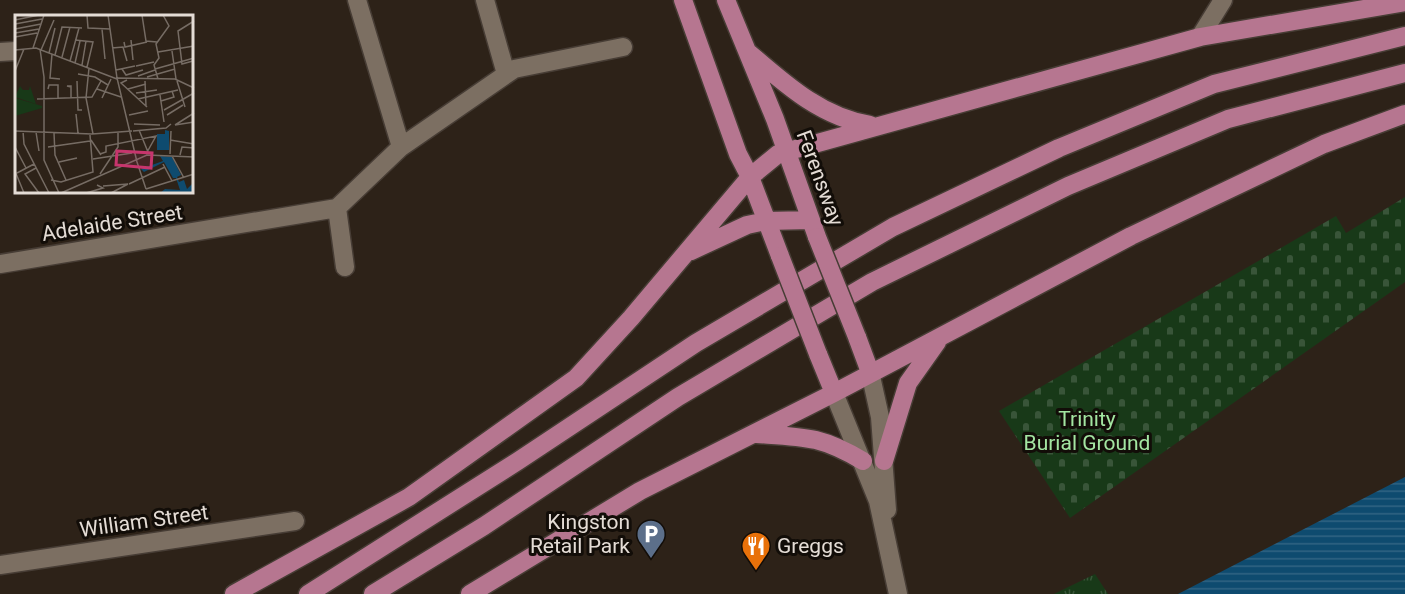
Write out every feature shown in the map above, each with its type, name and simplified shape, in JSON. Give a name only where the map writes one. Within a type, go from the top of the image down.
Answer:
[{"type":"highway","points":[[682,0],[738,154],[750,177],[834,393]]},
{"type":"highway","name":"Ferensway","points":[[726,0],[775,119],[817,237],[870,372]]},
{"type":"highway","points":[[234,594],[409,497],[576,378],[750,177],[778,154],[1200,37],[1405,2]]},
{"type":"highway","points":[[308,594],[518,461],[696,344],[894,228],[1059,147],[1214,84],[1405,36]]},
{"type":"highway","points":[[745,50],[791,90],[826,111],[848,122],[876,127]]},
{"type":"highway","points":[[373,594],[484,526],[678,397],[872,282],[1068,186],[1228,119],[1405,73]]},
{"type":"highway","points":[[470,594],[640,492],[1233,185],[1324,144],[1405,114]]},
{"type":"highway","points":[[684,254],[747,225],[766,221],[811,220]]},
{"type":"highway","points":[[884,461],[908,383],[942,336]]},
{"type":"highway","points":[[755,433],[819,439],[835,444],[863,461]]},
{"type":"street","points":[[357,0],[401,147]]},
{"type":"street","points":[[485,0],[506,74]]},
{"type":"street","points":[[1200,37],[1223,0]]},
{"type":"street","points":[[345,267],[337,208],[401,147],[514,69],[623,47]]},
{"type":"street","points":[[0,52],[15,51]]},
{"type":"street","name":"Adelaide Street","points":[[0,264],[337,208]]},
{"type":"street","points":[[870,372],[880,417],[891,553]]},
{"type":"street","points":[[834,393],[878,501],[898,594]]},
{"type":"street","name":"William Street","points":[[0,565],[295,521]]},
{"type":"green space","name":"Trinity Burial Ground","points":[[1405,197],[1405,282],[1070,518],[999,411],[1336,216],[1346,233]]},
{"type":"green space","points":[[1095,574],[1108,594],[1054,594]]},
{"type":"water","points":[[1405,477],[1405,594],[1178,594]]},
{"type":"place","name":"Kingston Retail Park","points":[[651,560]]},
{"type":"place","name":"Greggs","points":[[756,572]]}]
